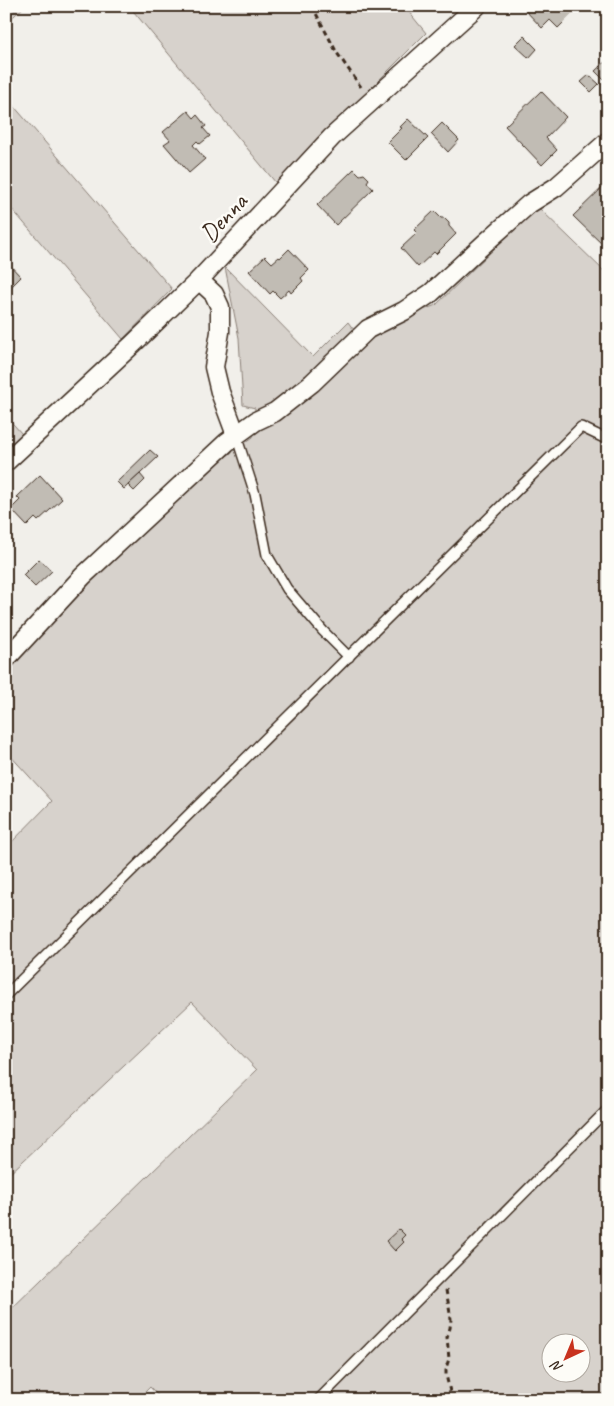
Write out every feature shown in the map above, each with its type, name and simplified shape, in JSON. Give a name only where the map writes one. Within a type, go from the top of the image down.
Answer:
[{"type":"street","name":"Denna","points":[[6,462],[199,280],[332,137],[477,6]]},
{"type":"street","points":[[6,659],[83,576],[227,442],[256,421],[275,412],[312,383],[368,329],[404,311],[430,293],[529,204],[556,187],[608,141]]},
{"type":"street","points":[[199,280],[214,294],[220,307],[220,332],[214,367],[220,392],[236,435]]},
{"type":"lane","points":[[6,995],[580,428],[608,441]]},
{"type":"lane","points":[[236,435],[255,494],[267,555],[287,589],[349,658]]},
{"type":"lane","points":[[318,1400],[608,1109]]},
{"type":"path","points":[[312,6],[337,52],[370,102]]},
{"type":"path","points":[[443,1275],[451,1320],[447,1338],[449,1359],[446,1368],[452,1400]]},
{"type":"shaded area","points":[[6,6],[25,6],[6,23]]},
{"type":"shaded area","points":[[129,6],[404,6],[426,33],[276,183]]},
{"type":"shaded area","points":[[6,97],[172,289],[123,339],[6,202]]},
{"type":"shaded area","points":[[539,208],[606,273],[608,272],[608,1400],[162,1400],[150,1387],[137,1400],[6,1400],[6,1314],[257,1070],[192,1002],[6,1177],[6,848],[52,801],[6,751],[6,645],[211,446],[224,458],[253,437],[255,408],[243,405],[239,338],[225,267],[313,357],[348,322],[362,341],[413,314],[436,305],[528,216]]},
{"type":"shaded area","points":[[6,416],[22,434],[6,448]]},
{"type":"building","points":[[527,6],[580,6],[558,28],[550,20],[542,28],[524,9]]},
{"type":"building","points":[[524,36],[537,49],[529,58],[515,45]]},
{"type":"building","points":[[608,59],[608,84],[595,71]]},
{"type":"building","points":[[589,75],[599,84],[591,92],[581,82]]},
{"type":"building","points":[[541,91],[566,117],[546,138],[557,150],[542,165],[505,126]]},
{"type":"building","points":[[188,111],[194,118],[197,115],[206,126],[203,128],[210,136],[200,144],[197,141],[193,145],[205,159],[189,173],[164,144],[170,140],[163,132]]},
{"type":"building","points":[[408,119],[428,138],[406,160],[388,142]]},
{"type":"building","points":[[442,123],[459,140],[448,152],[431,134]]},
{"type":"building","points":[[354,169],[360,175],[364,174],[369,179],[367,182],[373,189],[336,225],[317,205]]},
{"type":"building","points":[[608,182],[608,246],[606,248],[573,216]]},
{"type":"building","points":[[434,211],[449,223],[449,226],[456,234],[436,254],[434,252],[418,267],[401,248],[417,233],[414,230]]},
{"type":"building","points":[[289,249],[309,270],[301,278],[303,281],[291,293],[289,290],[280,298],[273,291],[270,294],[249,271],[265,256],[272,263]]},
{"type":"building","points":[[6,261],[21,277],[11,287],[6,282]]},
{"type":"building","points":[[150,450],[158,457],[124,489],[117,482]]},
{"type":"building","points":[[140,474],[145,480],[134,491],[128,485]]},
{"type":"building","points":[[40,475],[62,499],[38,521],[35,518],[27,526],[11,509],[20,500],[17,497]]},
{"type":"building","points":[[39,559],[52,571],[35,587],[23,575]]},
{"type":"building","points":[[399,1229],[405,1235],[401,1239],[404,1242],[395,1251],[386,1241]]}]
